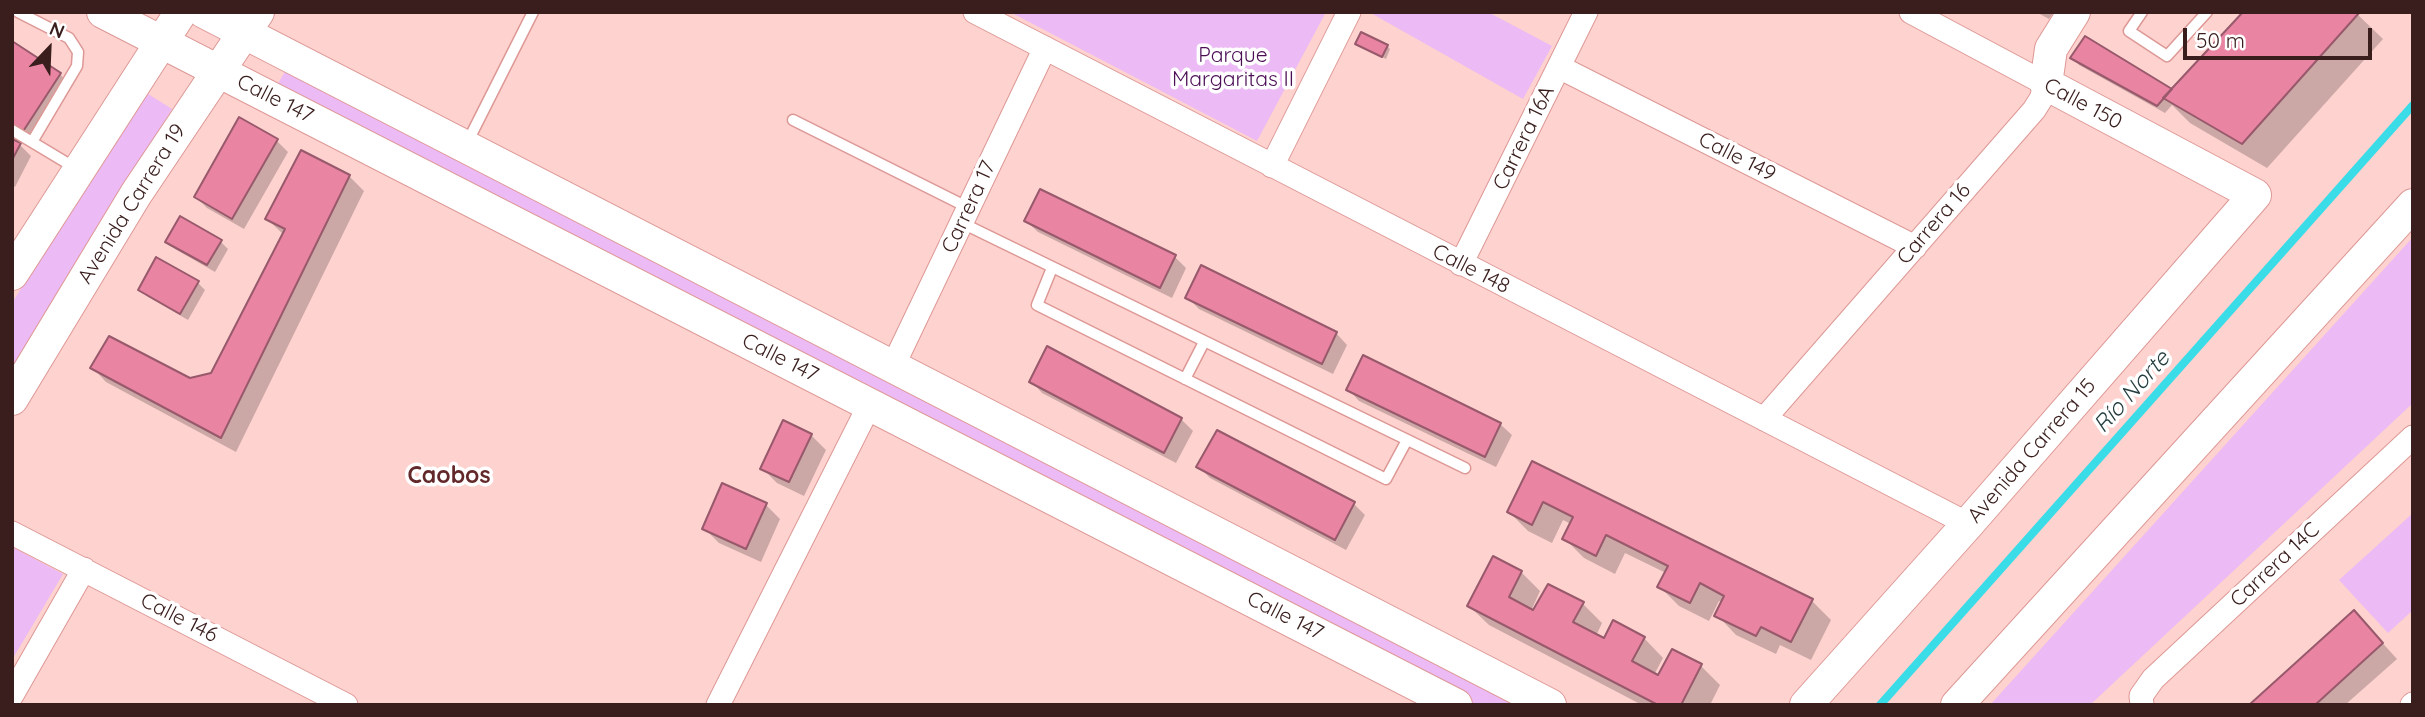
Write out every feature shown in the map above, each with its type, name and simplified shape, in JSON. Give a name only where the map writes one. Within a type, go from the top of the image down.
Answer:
[{"type":"main road","name":"Calle 147","points":[[103,12],[1456,705]]},
{"type":"main road","points":[[12,274],[181,12]]},
{"type":"main road","name":"Calle 147","points":[[204,12],[251,23],[466,146],[1550,705]]},
{"type":"main road","name":"Carrera 16","points":[[2046,84],[2051,49],[2074,12]]},
{"type":"main road","name":"Avenida Carrera 19","points":[[12,399],[136,194],[251,23]]},
{"type":"main road","name":"Calle 150","points":[[2046,84],[2255,195]]},
{"type":"main road","name":"Avenida Carrera 15","points":[[1806,705],[2255,195]]},
{"type":"main road","points":[[1957,705],[2413,205]]},
{"type":"street","name":"Calle 148","points":[[975,12],[1968,524]]},
{"type":"street","points":[[1272,166],[1349,12]]},
{"type":"street","name":"Carrera 16A","points":[[1461,264],[1586,12]]},
{"type":"street","name":"Calle 150","points":[[1911,12],[2046,84]]},
{"type":"street","name":"Carrera 17","points":[[893,366],[1045,48]]},
{"type":"street","name":"Calle 149","points":[[1559,67],[1915,247]]},
{"type":"street","name":"Carrera 16","points":[[1764,419],[2034,110],[2046,84]]},
{"type":"street","points":[[718,705],[870,404]]},
{"type":"street","name":"Carrera 14C","points":[[2142,701],[2153,679],[2413,437]]},
{"type":"street","name":"Calle 146","points":[[12,533],[346,705]]},
{"type":"street","points":[[12,695],[84,569]]},
{"type":"lane","points":[[18,12],[69,38],[78,52],[77,66],[32,142]]},
{"type":"lane","points":[[466,146],[533,12]]},
{"type":"lane","points":[[2142,12],[2129,31],[2167,56],[2207,12]]},
{"type":"lane","points":[[793,120],[965,215],[1052,268],[1465,468]]},
{"type":"lane","points":[[12,130],[79,170]]},
{"type":"lane","points":[[1052,268],[1037,305],[1386,479],[1406,440]]},
{"type":"lane","points":[[1185,379],[1204,342]]},
{"type":"green space","name":"Parque Margaritas II","points":[[1010,12],[1326,12],[1257,141]]},
{"type":"green space","points":[[1369,12],[1488,12],[1552,46],[1523,99]]},
{"type":"green space","points":[[287,68],[1524,705],[1476,705],[865,392],[276,87]]},
{"type":"green space","points":[[145,92],[172,109],[12,371],[12,303]]},
{"type":"green space","points":[[2413,237],[2413,403],[2090,705],[1990,705]]},
{"type":"green space","points":[[2413,513],[2413,610],[2388,633],[2339,580]]},
{"type":"green space","points":[[12,547],[63,574],[12,660]]},
{"type":"building","points":[[2243,12],[2359,13],[2242,144],[2163,98]]},
{"type":"building","points":[[1361,32],[1388,45],[1382,57],[1355,44]]},
{"type":"building","points":[[2085,36],[2172,89],[2157,106],[2070,58]]},
{"type":"building","points":[[12,41],[61,73],[22,133],[12,126]]},
{"type":"building","points":[[239,117],[278,139],[232,219],[194,197]]},
{"type":"building","points":[[12,139],[21,143],[12,160]]},
{"type":"building","points":[[301,150],[350,175],[221,438],[90,368],[109,336],[190,378],[211,373],[285,229],[265,219]]},
{"type":"building","points":[[1040,189],[1176,255],[1160,288],[1024,221]]},
{"type":"building","points":[[180,216],[222,240],[207,265],[165,242]]},
{"type":"building","points":[[156,257],[199,281],[180,314],[138,290]]},
{"type":"building","points":[[1201,265],[1337,332],[1322,364],[1185,298]]},
{"type":"building","points":[[1047,346],[1182,418],[1164,453],[1029,382]]},
{"type":"building","points":[[1363,355],[1501,423],[1485,457],[1346,390]]},
{"type":"building","points":[[783,420],[812,434],[789,482],[760,469]]},
{"type":"building","points":[[1217,430],[1355,502],[1335,540],[1196,467]]},
{"type":"building","points":[[1532,461],[1813,599],[1791,642],[1761,627],[1756,636],[1714,616],[1724,596],[1700,583],[1690,603],[1657,587],[1668,566],[1606,535],[1596,556],[1562,539],[1573,517],[1543,502],[1532,525],[1507,512]]},
{"type":"building","points":[[722,483],[767,503],[746,549],[702,529]]},
{"type":"building","points":[[1493,556],[1522,571],[1509,597],[1533,610],[1548,584],[1584,602],[1573,622],[1604,638],[1613,620],[1645,637],[1632,661],[1658,675],[1672,649],[1702,664],[1681,705],[1658,705],[1467,606]]},
{"type":"building","points":[[2354,610],[2383,643],[2315,705],[2249,705]]},
{"type":"waterway","name":"Río Norte","points":[[1880,705],[2413,105]]},
{"type":"district","name":"Caobos","points":[[449,476]]}]
